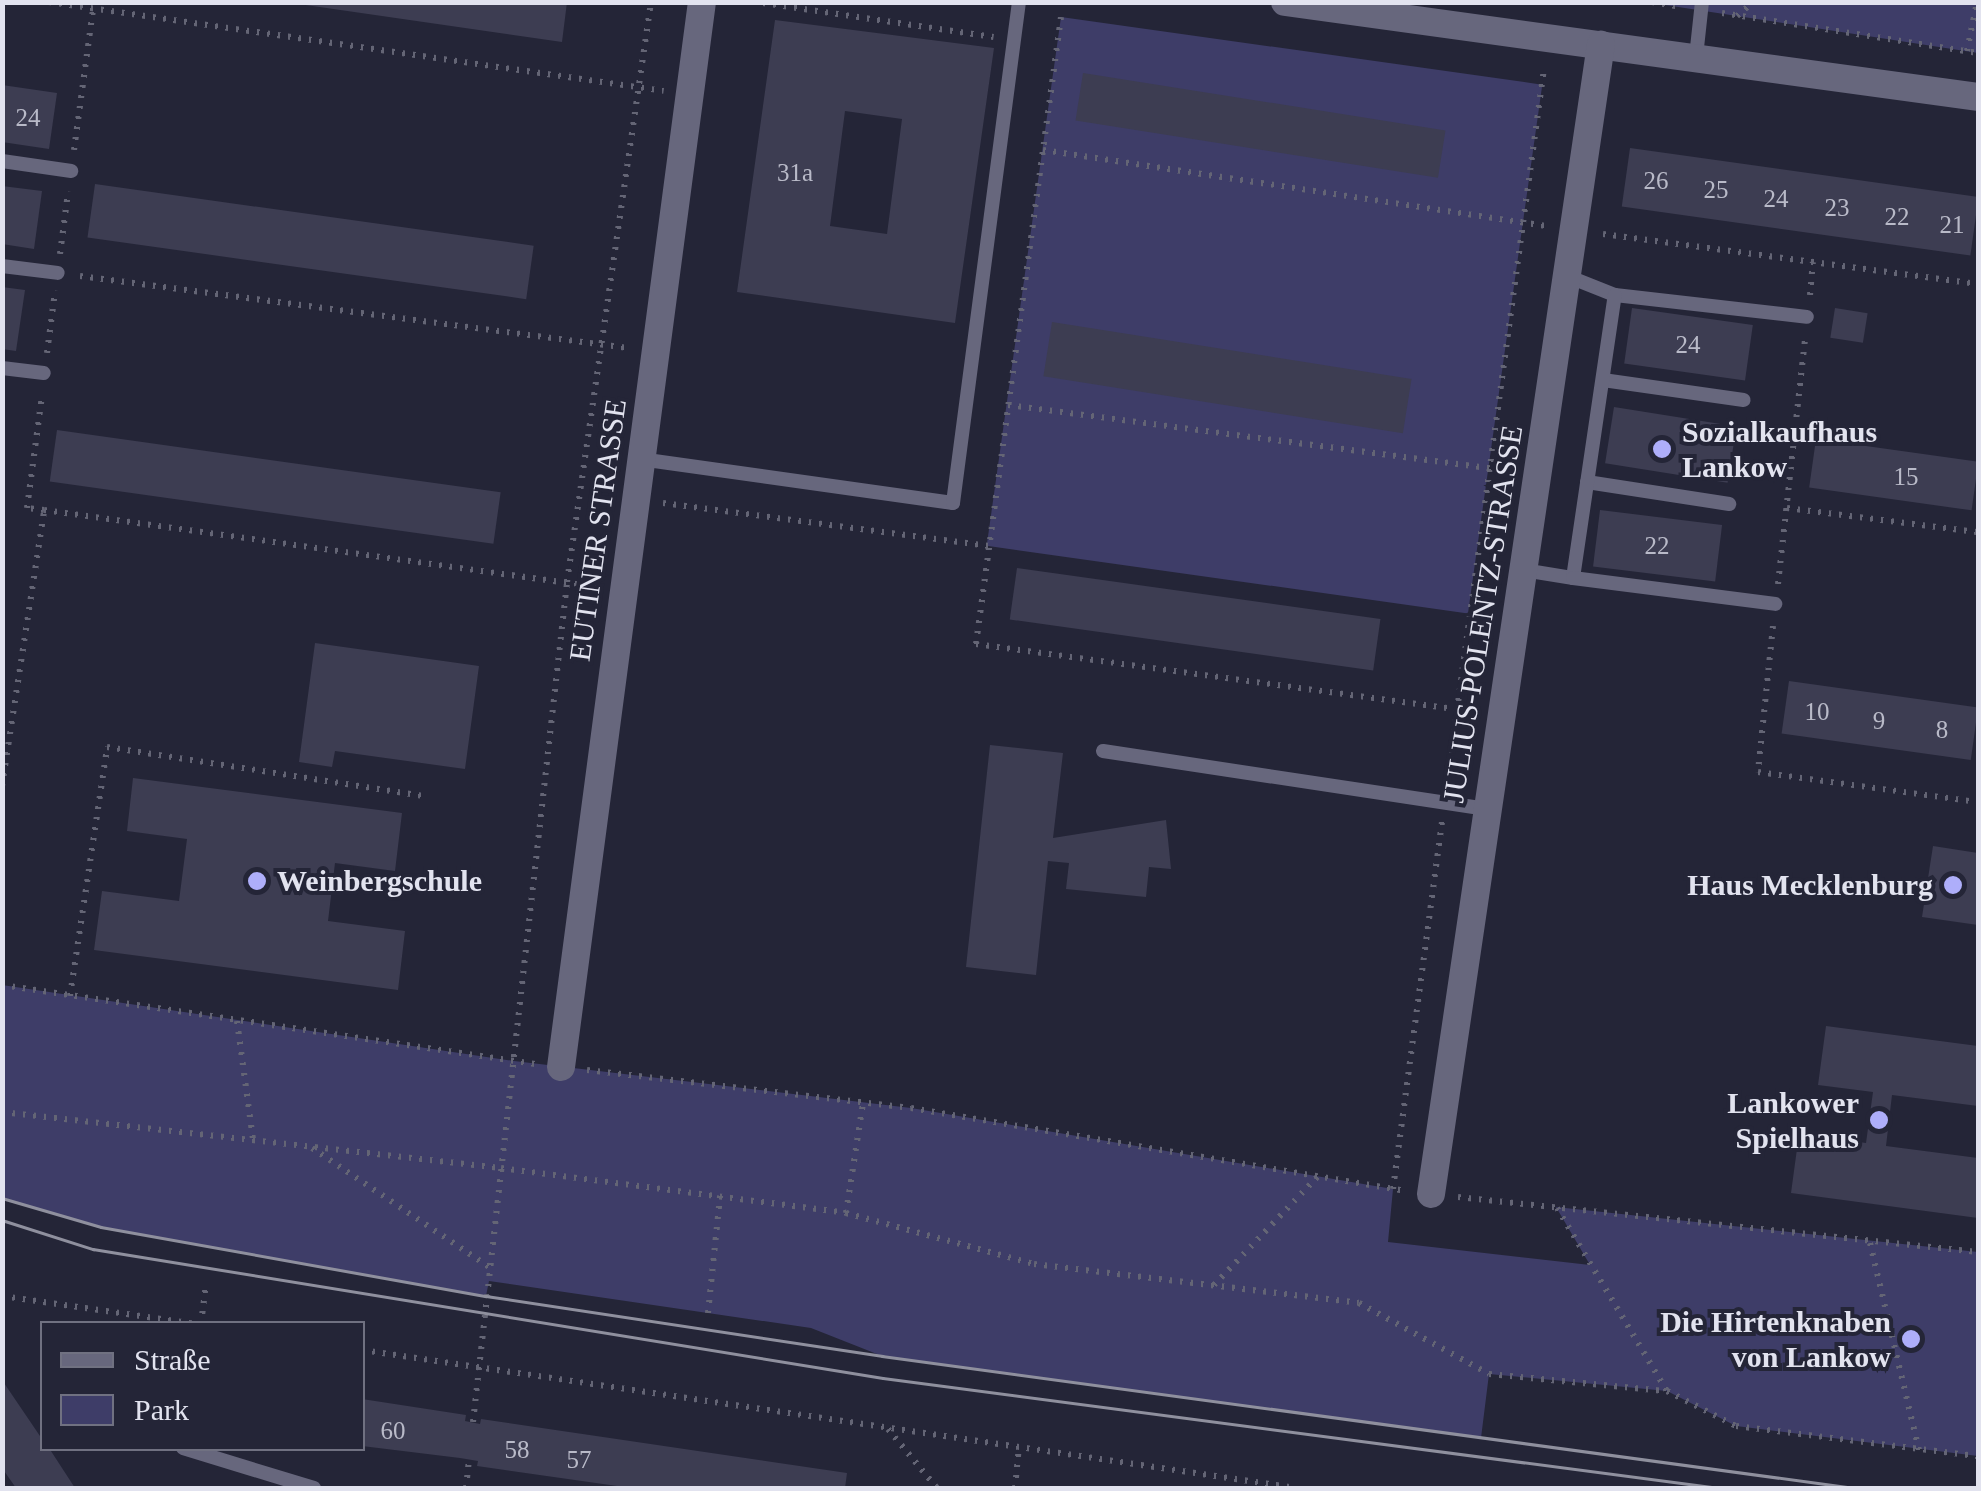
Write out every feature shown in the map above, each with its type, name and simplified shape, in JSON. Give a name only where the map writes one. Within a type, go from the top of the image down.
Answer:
[{"type":"street","name":"EUTINER STRASSE","points":[[560,1067],[702,2]]},
{"type":"street","points":[[1284,2],[1978,97]]},
{"type":"street","name":"JULIUS-POLENTZ-STRASSE","points":[[1430,1194],[1601,44]]},
{"type":"lane","points":[[640,459],[953,503],[1019,2]]},
{"type":"lane","points":[[1696,57],[1702,6]]},
{"type":"lane","points":[[2,161],[71,171]]},
{"type":"lane","points":[[2,266],[58,273]]},
{"type":"lane","points":[[1567,276],[1615,295],[1808,317]]},
{"type":"lane","points":[[1573,578],[1615,295]]},
{"type":"lane","points":[[2,368],[44,373]]},
{"type":"lane","points":[[1603,380],[1744,400]]},
{"type":"lane","points":[[1588,482],[1729,504]]},
{"type":"lane","points":[[1524,570],[1775,604]]},
{"type":"lane","points":[[1102,751],[1487,809]]},
{"type":"lane","points":[[194,1451],[314,1488]]},
{"type":"path","points":[[49,2],[690,94]]},
{"type":"path","points":[[473,1422],[567,582],[604,345],[650,2]]},
{"type":"path","points":[[1652,2],[1702,6],[1737,16],[1978,53]]},
{"type":"path","points":[[1737,16],[1753,2]]},
{"type":"path","points":[[1967,51],[1976,2]]},
{"type":"path","points":[[763,3],[1057,46]]},
{"type":"path","points":[[1061,17],[976,644],[1502,716]]},
{"type":"path","points":[[1393,1189],[1548,37]]},
{"type":"path","points":[[1043,150],[1524,223],[1978,284]]},
{"type":"path","points":[[1814,262],[1758,772],[1978,802]]},
{"type":"path","points":[[58,273],[654,351]]},
{"type":"path","points":[[1008,405],[1538,474]]},
{"type":"path","points":[[635,499],[988,546]]},
{"type":"path","points":[[1787,508],[1978,532]]},
{"type":"path","points":[[44,510],[622,591]]},
{"type":"path","points":[[70,996],[107,747],[425,796]]},
{"type":"path","points":[[2,985],[514,1061],[863,1103],[1430,1194],[1978,1252]]},
{"type":"path","points":[[236,1020],[253,1139]]},
{"type":"path","points":[[846,1212],[863,1103]]},
{"type":"path","points":[[2,1112],[501,1168],[846,1212],[1034,1264],[1359,1303],[1488,1374],[1667,1391],[1736,1426],[1978,1456]]},
{"type":"path","points":[[311,1147],[489,1267]]},
{"type":"path","points":[[1214,1284],[1319,1176]]},
{"type":"path","points":[[708,1313],[720,1196]]},
{"type":"path","points":[[1556,1207],[1667,1391]]},
{"type":"path","points":[[1870,1243],[1919,1450]]},
{"type":"path","points":[[200,1321],[206,1285]]},
{"type":"path","points":[[2,1296],[178,1321]]},
{"type":"path","points":[[365,1350],[1296,1488]]},
{"type":"path","points":[[887,1428],[937,1488]]},
{"type":"path","points":[[1015,1488],[1020,1446]]},
{"type":"path","points":[[466,1488],[469,1459]]},
{"type":"green space","points":[[1652,3],[1978,3],[1978,53],[1737,16]]},
{"type":"green space","points":[[1061,17],[1542,85],[1468,613],[987,546]]},
{"type":"green space","points":[[2,985],[514,1061],[911,1108],[1393,1189],[1388,1242],[1590,1265],[1556,1207],[1978,1252],[1978,1456],[1736,1426],[1667,1391],[1489,1374],[1481,1438],[882,1356],[811,1328],[489,1281],[486,1296],[101,1227],[3,1198]]},
{"type":"building","points":[[285,2],[567,2],[562,42]]},
{"type":"building","points":[[775,20],[994,48],[955,323],[737,292]],"holes":[[[845,111],[902,119],[887,234],[830,226]]]},
{"type":"building","points":[[1083,73],[1445,130],[1438,178],[1075,120]]},
{"type":"building","points":[[2,85],[57,93],[49,149],[2,142]]},
{"type":"building","points":[[1630,148],[1978,197],[1970,255],[1622,206]]},
{"type":"building","points":[[95,184],[534,246],[526,299],[87,237]]},
{"type":"building","points":[[2,186],[42,191],[34,249],[2,244]]},
{"type":"building","points":[[2,287],[25,290],[16,351],[2,349]]},
{"type":"building","points":[[1632,308],[1753,325],[1745,380],[1624,363]]},
{"type":"building","points":[[1835,308],[1868,313],[1863,343],[1830,338]]},
{"type":"building","points":[[1052,322],[1412,379],[1403,433],[1043,376]]},
{"type":"building","points":[[1614,407],[1736,426],[1728,483],[1605,463]]},
{"type":"building","points":[[57,430],[501,492],[493,544],[50,481]]},
{"type":"building","points":[[1816,439],[1978,462],[1972,510],[1809,488]]},
{"type":"building","points":[[1600,510],[1722,525],[1715,582],[1593,567]]},
{"type":"building","points":[[1017,568],[1380,619],[1373,671],[1010,619]]},
{"type":"building","points":[[315,643],[479,666],[465,769],[335,751],[332,767],[299,762]]},
{"type":"building","points":[[1789,681],[1978,708],[1971,760],[1782,733]]},
{"type":"building","points":[[990,745],[1063,753],[1053,838],[1166,820],[1171,869],[1149,867],[1146,897],[1066,889],[1069,863],[1048,861],[1036,975],[966,967]]},
{"type":"building","name":"Weinbergschule","points":[[133,778],[402,813],[395,871],[335,863],[328,921],[405,931],[398,990],[94,950],[102,891],[179,901],[187,839],[127,831]]},
{"type":"building","name":"Haus Mecklenburg","points":[[1933,846],[1978,853],[1978,925],[1922,917]]},
{"type":"building","name":"Lankower Spielhaus","points":[[1826,1026],[1978,1046],[1978,1106],[1892,1095],[1886,1146],[1978,1158],[1978,1218],[1791,1193],[1799,1134],[1866,1143],[1873,1092],[1818,1085]]},
{"type":"building","points":[[2,1380],[40,1436],[40,1451],[51,1451],[75,1488],[16,1488],[2,1468]]},
{"type":"building","points":[[365,1399],[466,1415],[465,1421],[480,1424],[481,1419],[847,1473],[845,1488],[631,1488],[477,1466],[478,1461],[365,1446]]},
{"type":"tram line","points":[[2,1198],[101,1227],[486,1296],[882,1356],[1854,1488]]},
{"type":"tram line","points":[[2,1220],[93,1249],[883,1378],[1719,1488]]},
{"type":"place","name":"Sozialkaufhaus Lankow","points":[[1662,449]]},
{"type":"place","name":"Weinbergschule","points":[[257,881]]},
{"type":"place","name":"Haus Mecklenburg","points":[[1953,885]]},
{"type":"place","name":"Lankower Spielhaus","points":[[1879,1120]]},
{"type":"place","name":"Die Hirtenknaben von Lankow","points":[[1911,1339]]}]
